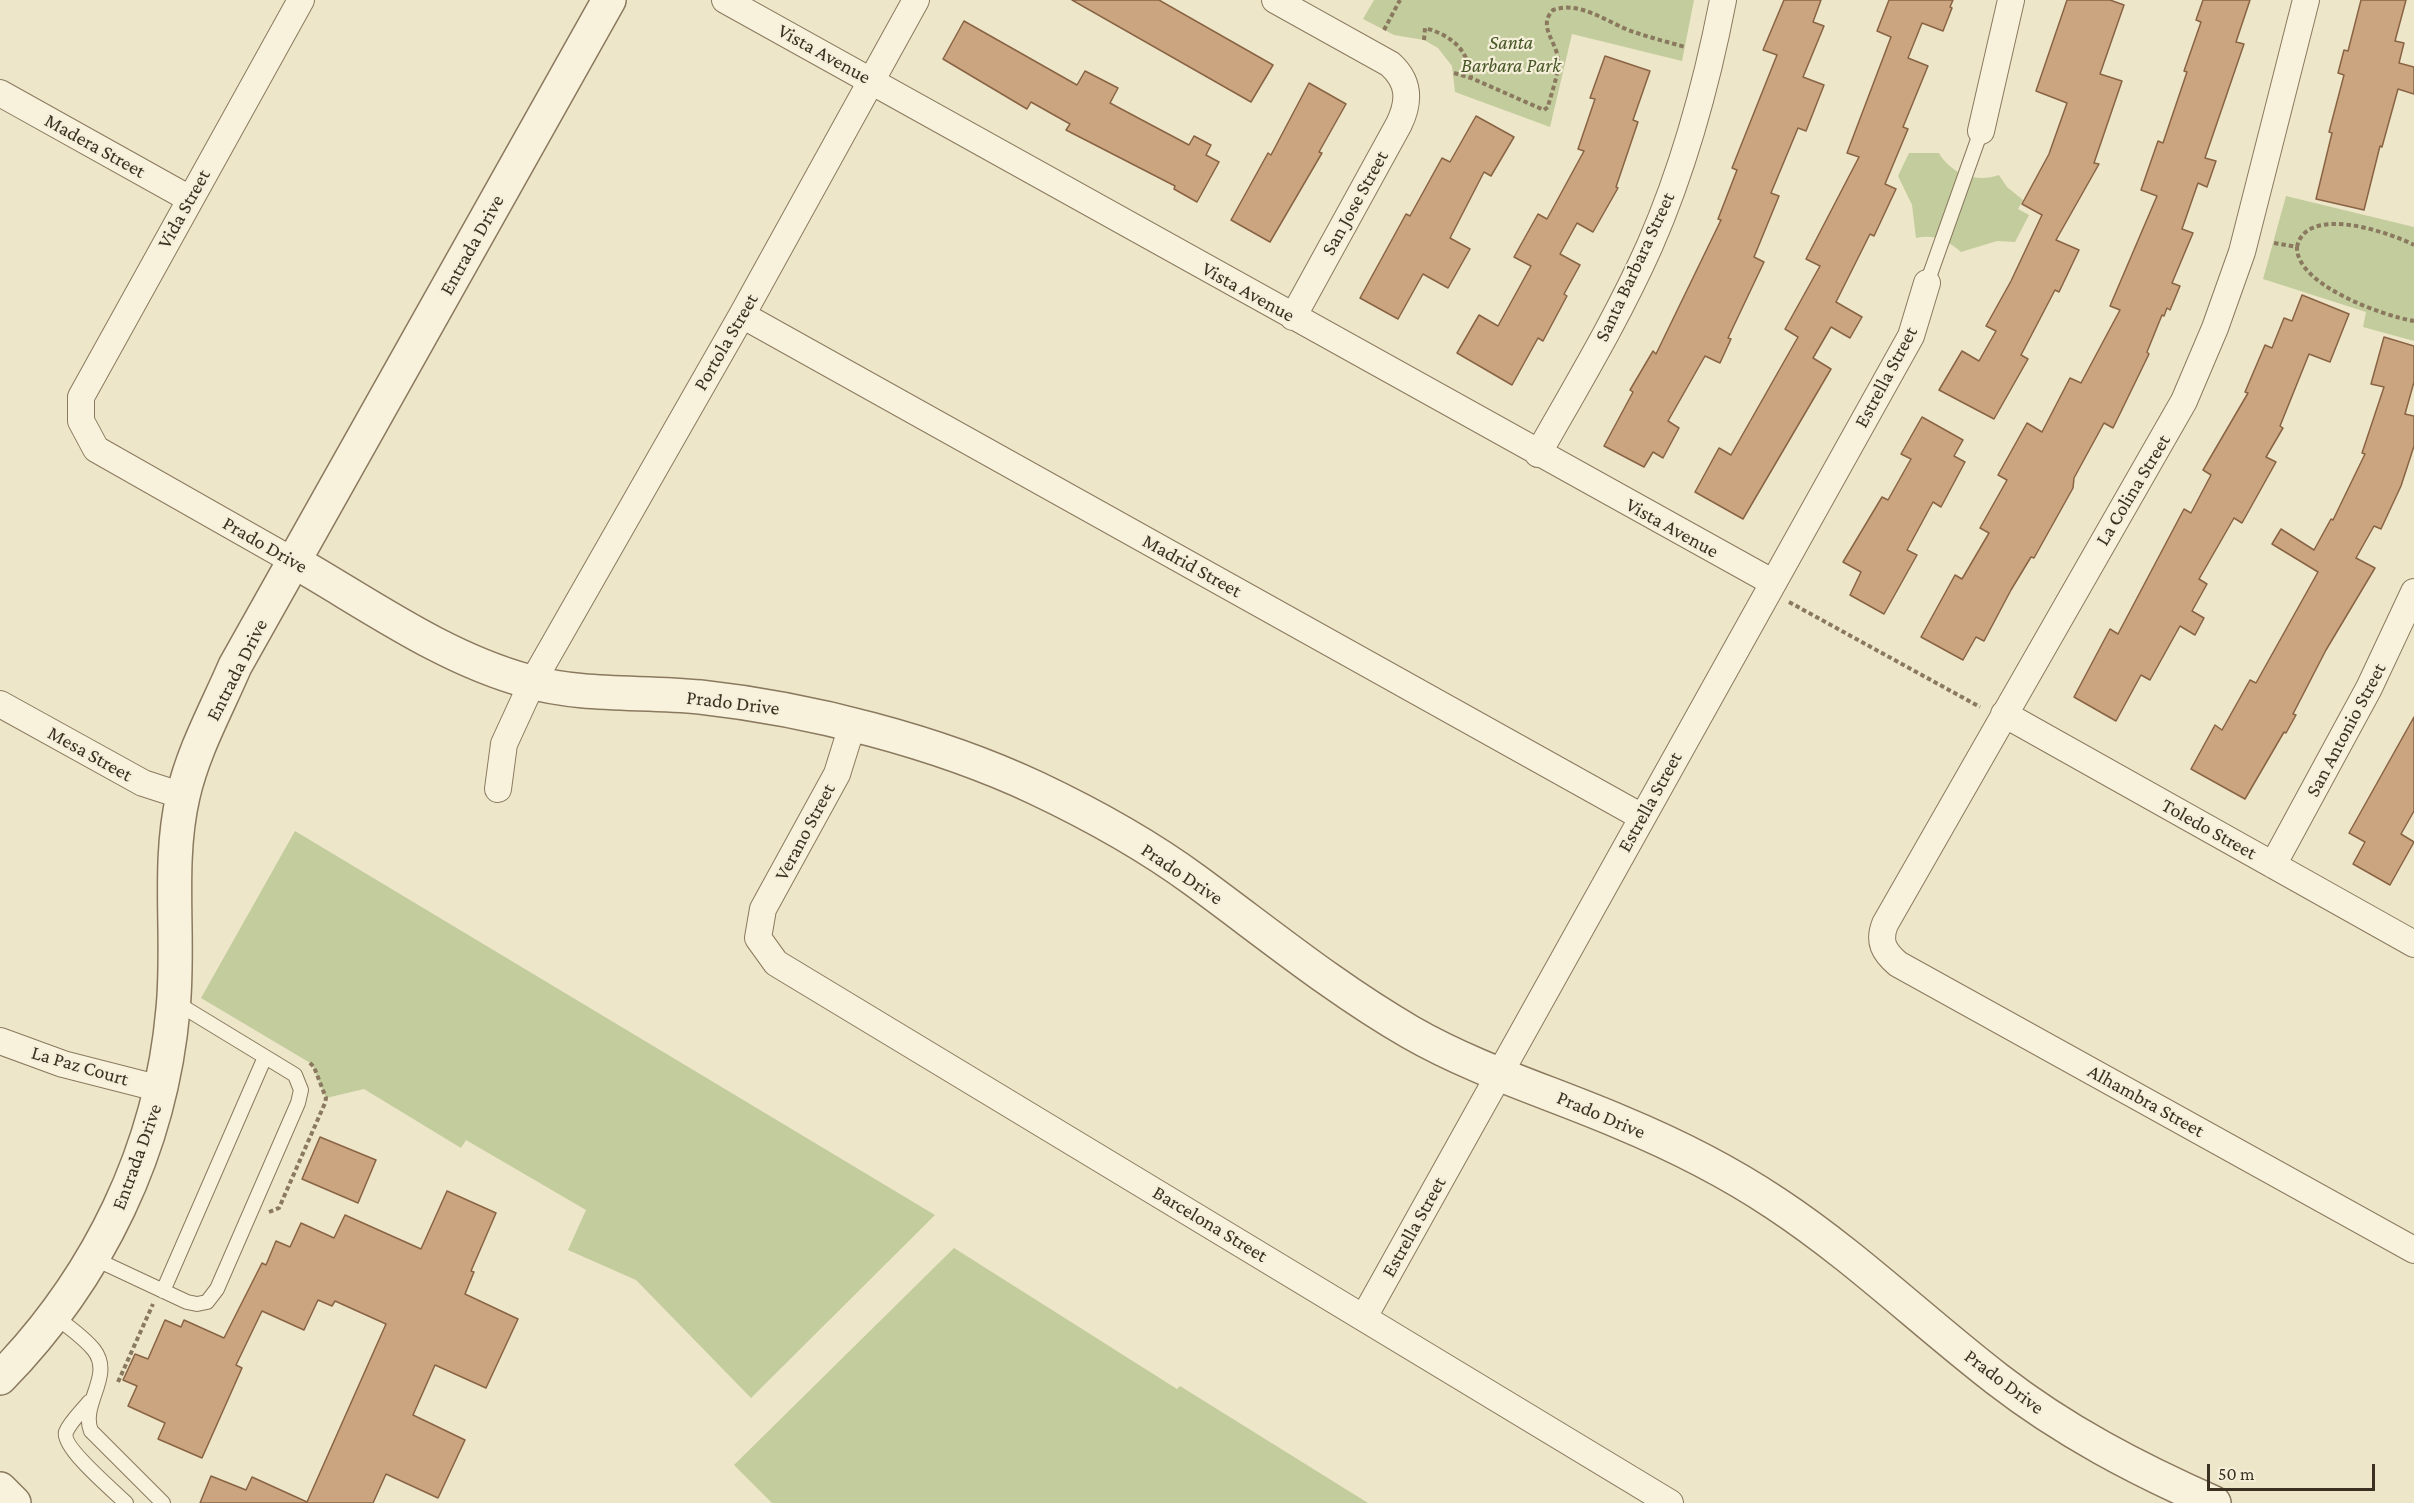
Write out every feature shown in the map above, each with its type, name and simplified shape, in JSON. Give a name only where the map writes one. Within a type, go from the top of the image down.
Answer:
[{"type":"street","name":"Vida Street","points":[[81,421],[81,397],[301,0]]},
{"type":"street","name":"Entrada Drive","points":[[0,1378],[55,1316],[93,1258],[127,1196],[149,1136],[161,1089],[174,1001],[176,852],[183,796],[202,739],[235,666],[609,0]]},
{"type":"street","name":"Vista Avenue","points":[[725,0],[1538,454],[1780,592]]},
{"type":"street","name":"Portola Street","points":[[498,789],[504,744],[532,683],[742,315],[916,0]]},
{"type":"street","name":"San Jose Street","points":[[1275,0],[1398,70],[1406,86],[1408,102],[1399,124],[1293,317]]},
{"type":"street","name":"Santa Barbara Street","points":[[1538,454],[1634,278],[1665,208],[1703,91],[1723,0]]},
{"type":"street","points":[[1982,131],[2011,0]]},
{"type":"street","name":"La Colina Street","points":[[1883,947],[1881,939],[1885,924],[1992,711],[2167,434],[2203,358],[2247,236],[2306,0]]},
{"type":"street","name":"Madera Street","points":[[0,93],[190,199]]},
{"type":"street","name":"Estrella Street","points":[[1364,1317],[1642,817],[1780,592],[1911,336],[1927,283]]},
{"type":"street","name":"Madrid Street","points":[[742,315],[1642,817]]},
{"type":"street","name":"Prado Drive","points":[[81,421],[96,449],[469,662],[532,683],[607,694],[706,698],[783,709],[942,751],[1033,787],[1110,827],[1191,878],[1343,992],[1416,1035],[1500,1074],[1664,1142],[1772,1202],[1847,1255],[2001,1382],[2076,1434],[2145,1472],[2214,1503]]},
{"type":"street","name":"San Antonio Street","points":[[2273,865],[2369,688],[2414,592]]},
{"type":"street","name":"Mesa Street","points":[[0,704],[143,783],[183,796]]},
{"type":"street","name":"Toledo Street","points":[[1992,711],[2414,944]]},
{"type":"street","name":"Verano Street","points":[[758,938],[763,909],[837,774],[852,726]]},
{"type":"street","name":"Barcelona Street","points":[[758,938],[776,963],[1670,1503]]},
{"type":"street","name":"Alhambra Street","points":[[1883,947],[1892,959],[1904,968],[2414,1250]]},
{"type":"street","name":"La Paz Court","points":[[0,1041],[63,1064],[161,1089]]},
{"type":"street","points":[[0,1489],[14,1503]]},
{"type":"lane","points":[[1927,283],[1982,131]]},
{"type":"lane","points":[[93,1258],[192,1303],[202,1304],[211,1299],[300,1096],[300,1085],[295,1075],[174,1001]]},
{"type":"lane","points":[[163,1291],[265,1057]]},
{"type":"lane","points":[[55,1316],[85,1341],[99,1358],[101,1369],[88,1416],[91,1431],[163,1503]]},
{"type":"lane","points":[[95,1394],[69,1428],[66,1439],[72,1450],[126,1503]]},
{"type":"path","points":[[1384,30],[1400,0]]},
{"type":"path","points":[[1454,73],[1472,78],[1544,110],[1548,107],[1558,63],[1546,22],[1553,10],[1560,7],[1581,9],[1634,32],[1685,47]]},
{"type":"path","points":[[1424,40],[1425,28],[1448,36],[1465,54],[1472,78]]},
{"type":"path","points":[[2414,245],[2380,232],[2335,224],[2310,229],[2301,236],[2297,247],[2301,264],[2323,284],[2368,307],[2414,321]]},
{"type":"path","points":[[2274,243],[2297,247]]},
{"type":"path","points":[[1780,592],[1992,711]]},
{"type":"path","points":[[117,1384],[153,1303]]},
{"type":"green space","name":"Santa Barbara Park","points":[[1374,0],[1694,0],[1682,61],[1572,34],[1550,127],[1455,92],[1452,66],[1438,48],[1424,40],[1394,35],[1363,19]]},
{"type":"green space","points":[[1909,153],[1939,153],[1957,171],[1973,177],[1999,175],[2007,187],[2023,200],[2018,209],[2029,215],[2015,242],[1997,241],[1961,252],[1940,239],[1916,238],[1912,205],[1898,176]]},
{"type":"green space","points":[[2286,196],[2414,227],[2414,341],[2363,327],[2366,312],[2263,279]]},
{"type":"green space","points":[[295,831],[935,1215],[751,1398],[636,1280],[568,1250],[586,1210],[466,1140],[461,1148],[364,1089],[326,1098],[312,1064],[201,998]]},
{"type":"green space","points":[[954,1248],[1177,1389],[1180,1386],[1368,1503],[772,1503],[734,1465]]},
{"type":"building","points":[[1072,0],[1159,0],[1273,65],[1251,102]]},
{"type":"building","points":[[1784,0],[1821,0],[1813,22],[1824,26],[1803,77],[1824,85],[1806,131],[1798,128],[1771,193],[1779,196],[1754,257],[1764,262],[1728,338],[1731,339],[1720,363],[1705,356],[1668,421],[1679,428],[1663,458],[1653,452],[1644,467],[1604,446],[1633,392],[1630,390],[1653,351],[1656,354],[1721,220],[1718,219],[1737,170],[1732,168],[1777,55],[1763,50]]},
{"type":"building","points":[[1889,0],[1953,0],[1943,31],[1922,23],[1908,58],[1928,66],[1903,127],[1908,129],[1885,184],[1896,189],[1874,236],[1870,234],[1836,302],[1862,317],[1850,338],[1831,327],[1813,358],[1831,369],[1743,519],[1695,492],[1719,448],[1731,455],[1798,337],[1785,329],[1820,266],[1806,259],[1859,157],[1847,153],[1891,37],[1877,31]]},
{"type":"building","points":[[2067,0],[2110,0],[2124,5],[2100,74],[2122,81],[2094,163],[2099,164],[2056,240],[2079,250],[2059,292],[2055,290],[2021,355],[2028,359],[1994,419],[1939,390],[1962,351],[1979,361],[1996,331],[1986,326],[2011,281],[2042,215],[2022,204],[2049,154],[2067,103],[2036,91]]},
{"type":"building","points":[[2203,0],[2250,0],[2236,42],[2244,44],[2205,158],[2216,161],[2207,187],[2198,183],[2182,229],[2193,233],[2172,283],[2180,286],[2170,310],[2167,308],[2164,316],[2162,315],[2147,352],[2149,354],[2113,428],[2104,423],[2074,478],[2073,488],[2034,558],[2031,557],[2011,590],[1984,641],[1976,637],[1963,660],[1921,637],[1955,575],[1962,579],[1989,533],[1980,528],[2007,480],[1998,475],[2027,423],[2042,432],[2070,378],[2081,383],[2120,310],[2110,306],[2157,196],[2141,190],[2158,141],[2163,143],[2187,72],[2184,71],[2201,22],[2196,20]]},
{"type":"building","points":[[2361,0],[2406,0],[2395,41],[2404,43],[2399,63],[2414,67],[2414,94],[2398,89],[2382,147],[2380,146],[2364,210],[2316,199],[2332,133],[2329,132],[2344,75],[2338,73],[2344,50],[2348,51]]},
{"type":"building","points":[[964,21],[1077,85],[1085,71],[1118,88],[1110,103],[1189,145],[1194,136],[1211,145],[1206,155],[1219,162],[1197,202],[1174,189],[1175,186],[1066,130],[1070,124],[1031,102],[1027,109],[943,59]]},
{"type":"building","points":[[1605,56],[1650,71],[1633,120],[1638,122],[1616,187],[1618,188],[1593,232],[1577,223],[1560,254],[1580,265],[1564,294],[1567,296],[1543,341],[1538,338],[1512,385],[1457,353],[1479,315],[1498,326],[1531,266],[1514,257],[1538,214],[1547,219],[1584,151],[1578,149],[1595,99],[1590,98]]},
{"type":"building","points":[[1309,83],[1346,104],[1319,152],[1322,153],[1270,242],[1231,220],[1268,153],[1271,155]]},
{"type":"building","points":[[1476,116],[1514,137],[1491,176],[1484,172],[1450,238],[1470,249],[1448,288],[1423,274],[1398,319],[1360,298],[1406,214],[1410,216],[1442,158],[1450,162]]},
{"type":"building","points":[[2302,295],[2349,314],[2330,362],[2309,354],[2280,426],[2283,428],[2266,457],[2276,462],[2242,523],[2234,518],[2199,579],[2207,584],[2192,611],[2204,618],[2195,635],[2180,626],[2150,680],[2141,675],[2116,721],[2074,697],[2110,629],[2118,634],[2184,509],[2191,513],[2211,475],[2203,470],[2248,393],[2245,392],[2265,345],[2272,348],[2284,318],[2292,321]]},
{"type":"building","points":[[2384,337],[2414,346],[2414,382],[2405,414],[2414,416],[2414,446],[2401,486],[2381,529],[2374,526],[2356,558],[2375,568],[2326,650],[2293,714],[2296,715],[2286,733],[2284,732],[2245,799],[2191,769],[2215,725],[2222,730],[2250,680],[2256,683],[2318,572],[2272,544],[2281,529],[2314,550],[2331,519],[2333,520],[2365,454],[2362,453],[2384,387],[2371,384]]},
{"type":"building","points":[[1922,417],[1963,440],[1954,456],[1965,462],[1941,507],[1933,502],[1907,550],[1917,555],[1884,614],[1850,595],[1861,572],[1843,562],[1882,497],[1888,500],[1911,459],[1901,454]]},
{"type":"building","points":[[2414,717],[2414,811],[2401,834],[2414,842],[2390,885],[2353,864],[2365,842],[2349,833]]},
{"type":"building","points":[[320,1137],[376,1160],[358,1203],[302,1179]]},
{"type":"building","points":[[447,1191],[496,1213],[471,1271],[474,1272],[465,1294],[518,1319],[486,1388],[435,1365],[413,1415],[465,1440],[438,1498],[386,1474],[373,1503],[200,1503],[211,1476],[246,1490],[252,1477],[307,1502],[386,1324],[335,1301],[332,1306],[318,1300],[304,1330],[262,1311],[236,1365],[242,1368],[202,1458],[158,1439],[165,1423],[128,1406],[137,1386],[123,1380],[135,1354],[148,1359],[165,1320],[181,1327],[184,1320],[224,1338],[262,1263],[266,1265],[276,1241],[290,1247],[301,1223],[334,1238],[345,1215],[421,1249]]}]
